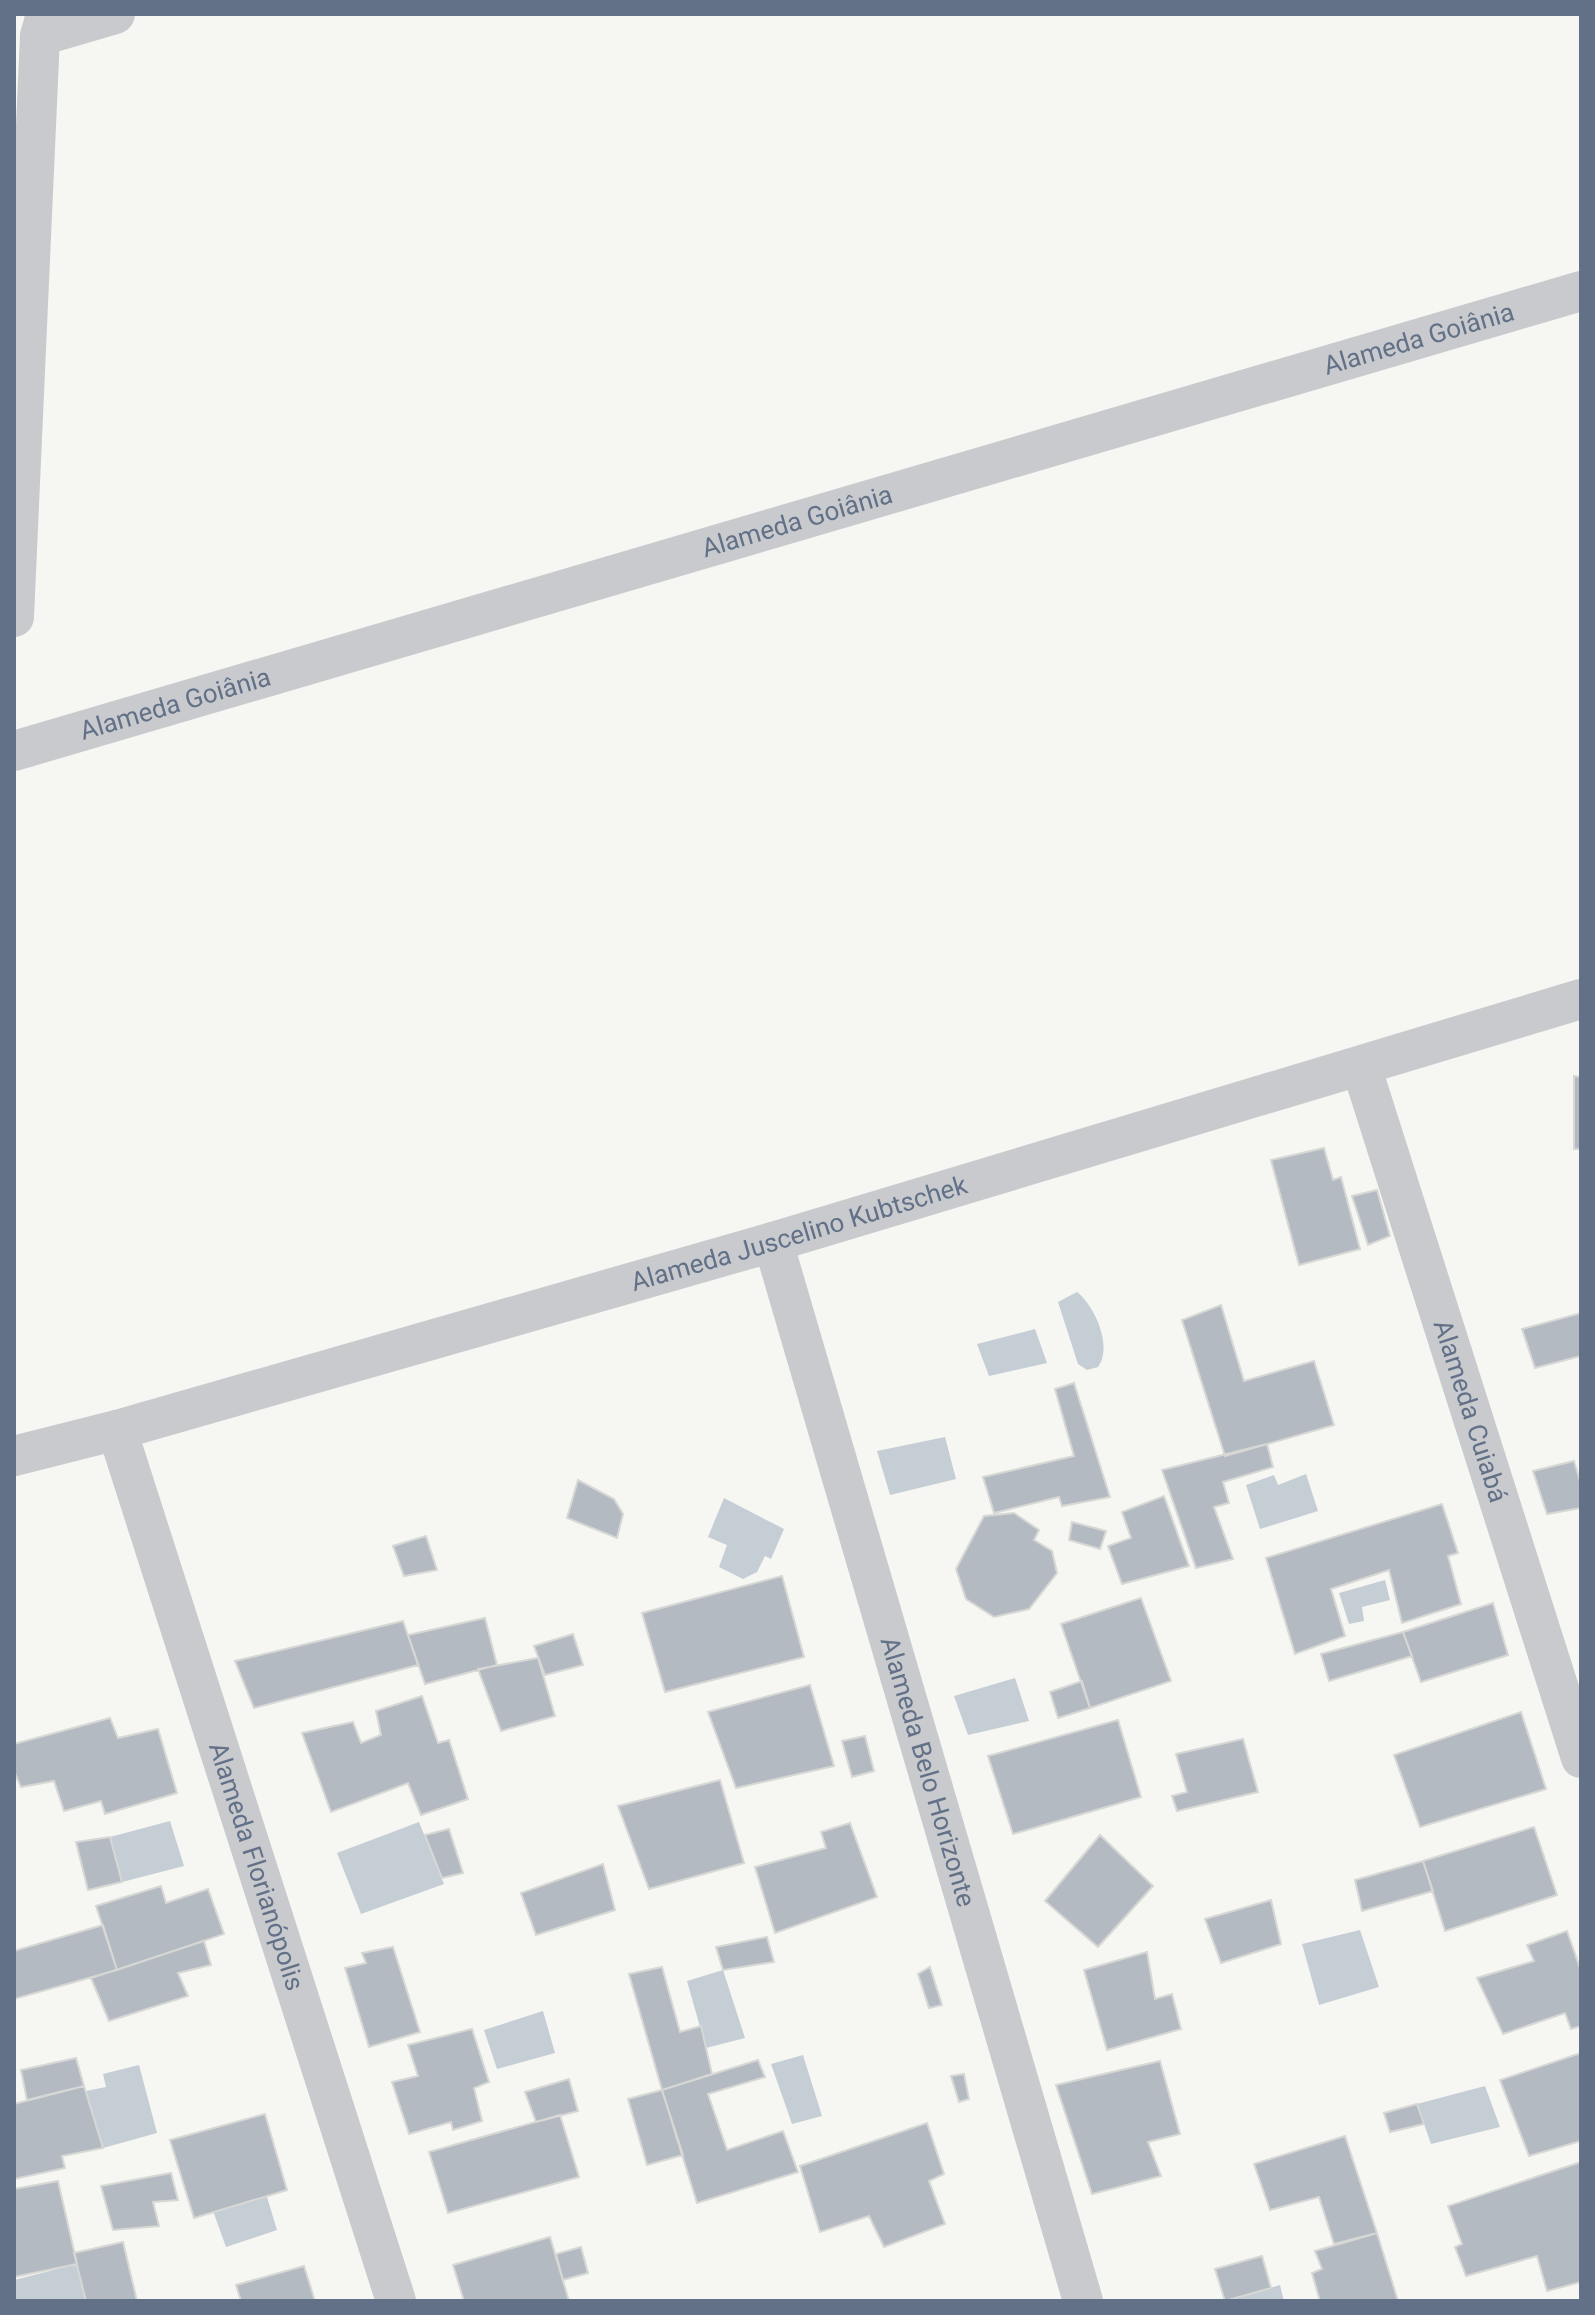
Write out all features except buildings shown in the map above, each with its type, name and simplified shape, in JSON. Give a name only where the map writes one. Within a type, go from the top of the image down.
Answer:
[{"type":"street","points":[[14,617],[43,25],[115,14]]},
{"type":"street","name":"Alameda Goiânia","points":[[14,751],[1581,291]]},
{"type":"street","name":"Alameda Juscelino Kubtschek","points":[[14,1456],[117,1430],[773,1242],[1581,999]]},
{"type":"street","name":"Alameda Cuiabá","points":[[1361,1066],[1581,1758]]},
{"type":"street","name":"Alameda Belo Horizonte","points":[[773,1242],[1083,2301]]},
{"type":"street","name":"Alameda Florianópolis","points":[[117,1430],[396,2301]]},
{"type":"shaded area","points":[[1077,1292],[1096,1317],[1103,1338],[1104,1349],[1098,1367],[1087,1370],[1078,1364],[1058,1302]]},
{"type":"shaded area","points":[[1035,1329],[1047,1363],[989,1376],[977,1344]]},
{"type":"shaded area","points":[[945,1437],[956,1479],[890,1495],[877,1451]]},
{"type":"shaded area","points":[[1306,1474],[1318,1511],[1260,1529],[1246,1485],[1274,1475],[1278,1485]]},
{"type":"shaded area","points":[[724,1498],[784,1529],[771,1559],[765,1556],[757,1572],[743,1579],[719,1567],[727,1545],[708,1537]]},
{"type":"shaded area","points":[[1385,1580],[1390,1600],[1362,1607],[1364,1621],[1349,1624],[1339,1593]]},
{"type":"shaded area","points":[[1015,1678],[1029,1721],[968,1735],[954,1696]]},
{"type":"shaded area","points":[[170,1821],[184,1866],[122,1882],[110,1837]]},
{"type":"shaded area","points":[[419,1822],[444,1884],[361,1914],[337,1853]]},
{"type":"shaded area","points":[[1360,1930],[1379,1987],[1319,2005],[1302,1944]]},
{"type":"shaded area","points":[[723,1970],[745,2038],[706,2048],[687,1981]]},
{"type":"shaded area","points":[[543,2011],[555,2053],[497,2069],[484,2030]]},
{"type":"shaded area","points":[[803,2055],[822,2116],[792,2124],[771,2064]]},
{"type":"shaded area","points":[[139,2065],[157,2133],[103,2148],[86,2091],[106,2087],[103,2074]]},
{"type":"shaded area","points":[[1485,2086],[1500,2127],[1431,2144],[1417,2104]]},
{"type":"shaded area","points":[[267,2197],[277,2230],[226,2247],[213,2211]]},
{"type":"shaded area","points":[[77,2264],[86,2301],[14,2301],[14,2280]]},
{"type":"shaded area","points":[[1280,2285],[1284,2301],[1225,2301]]}]
